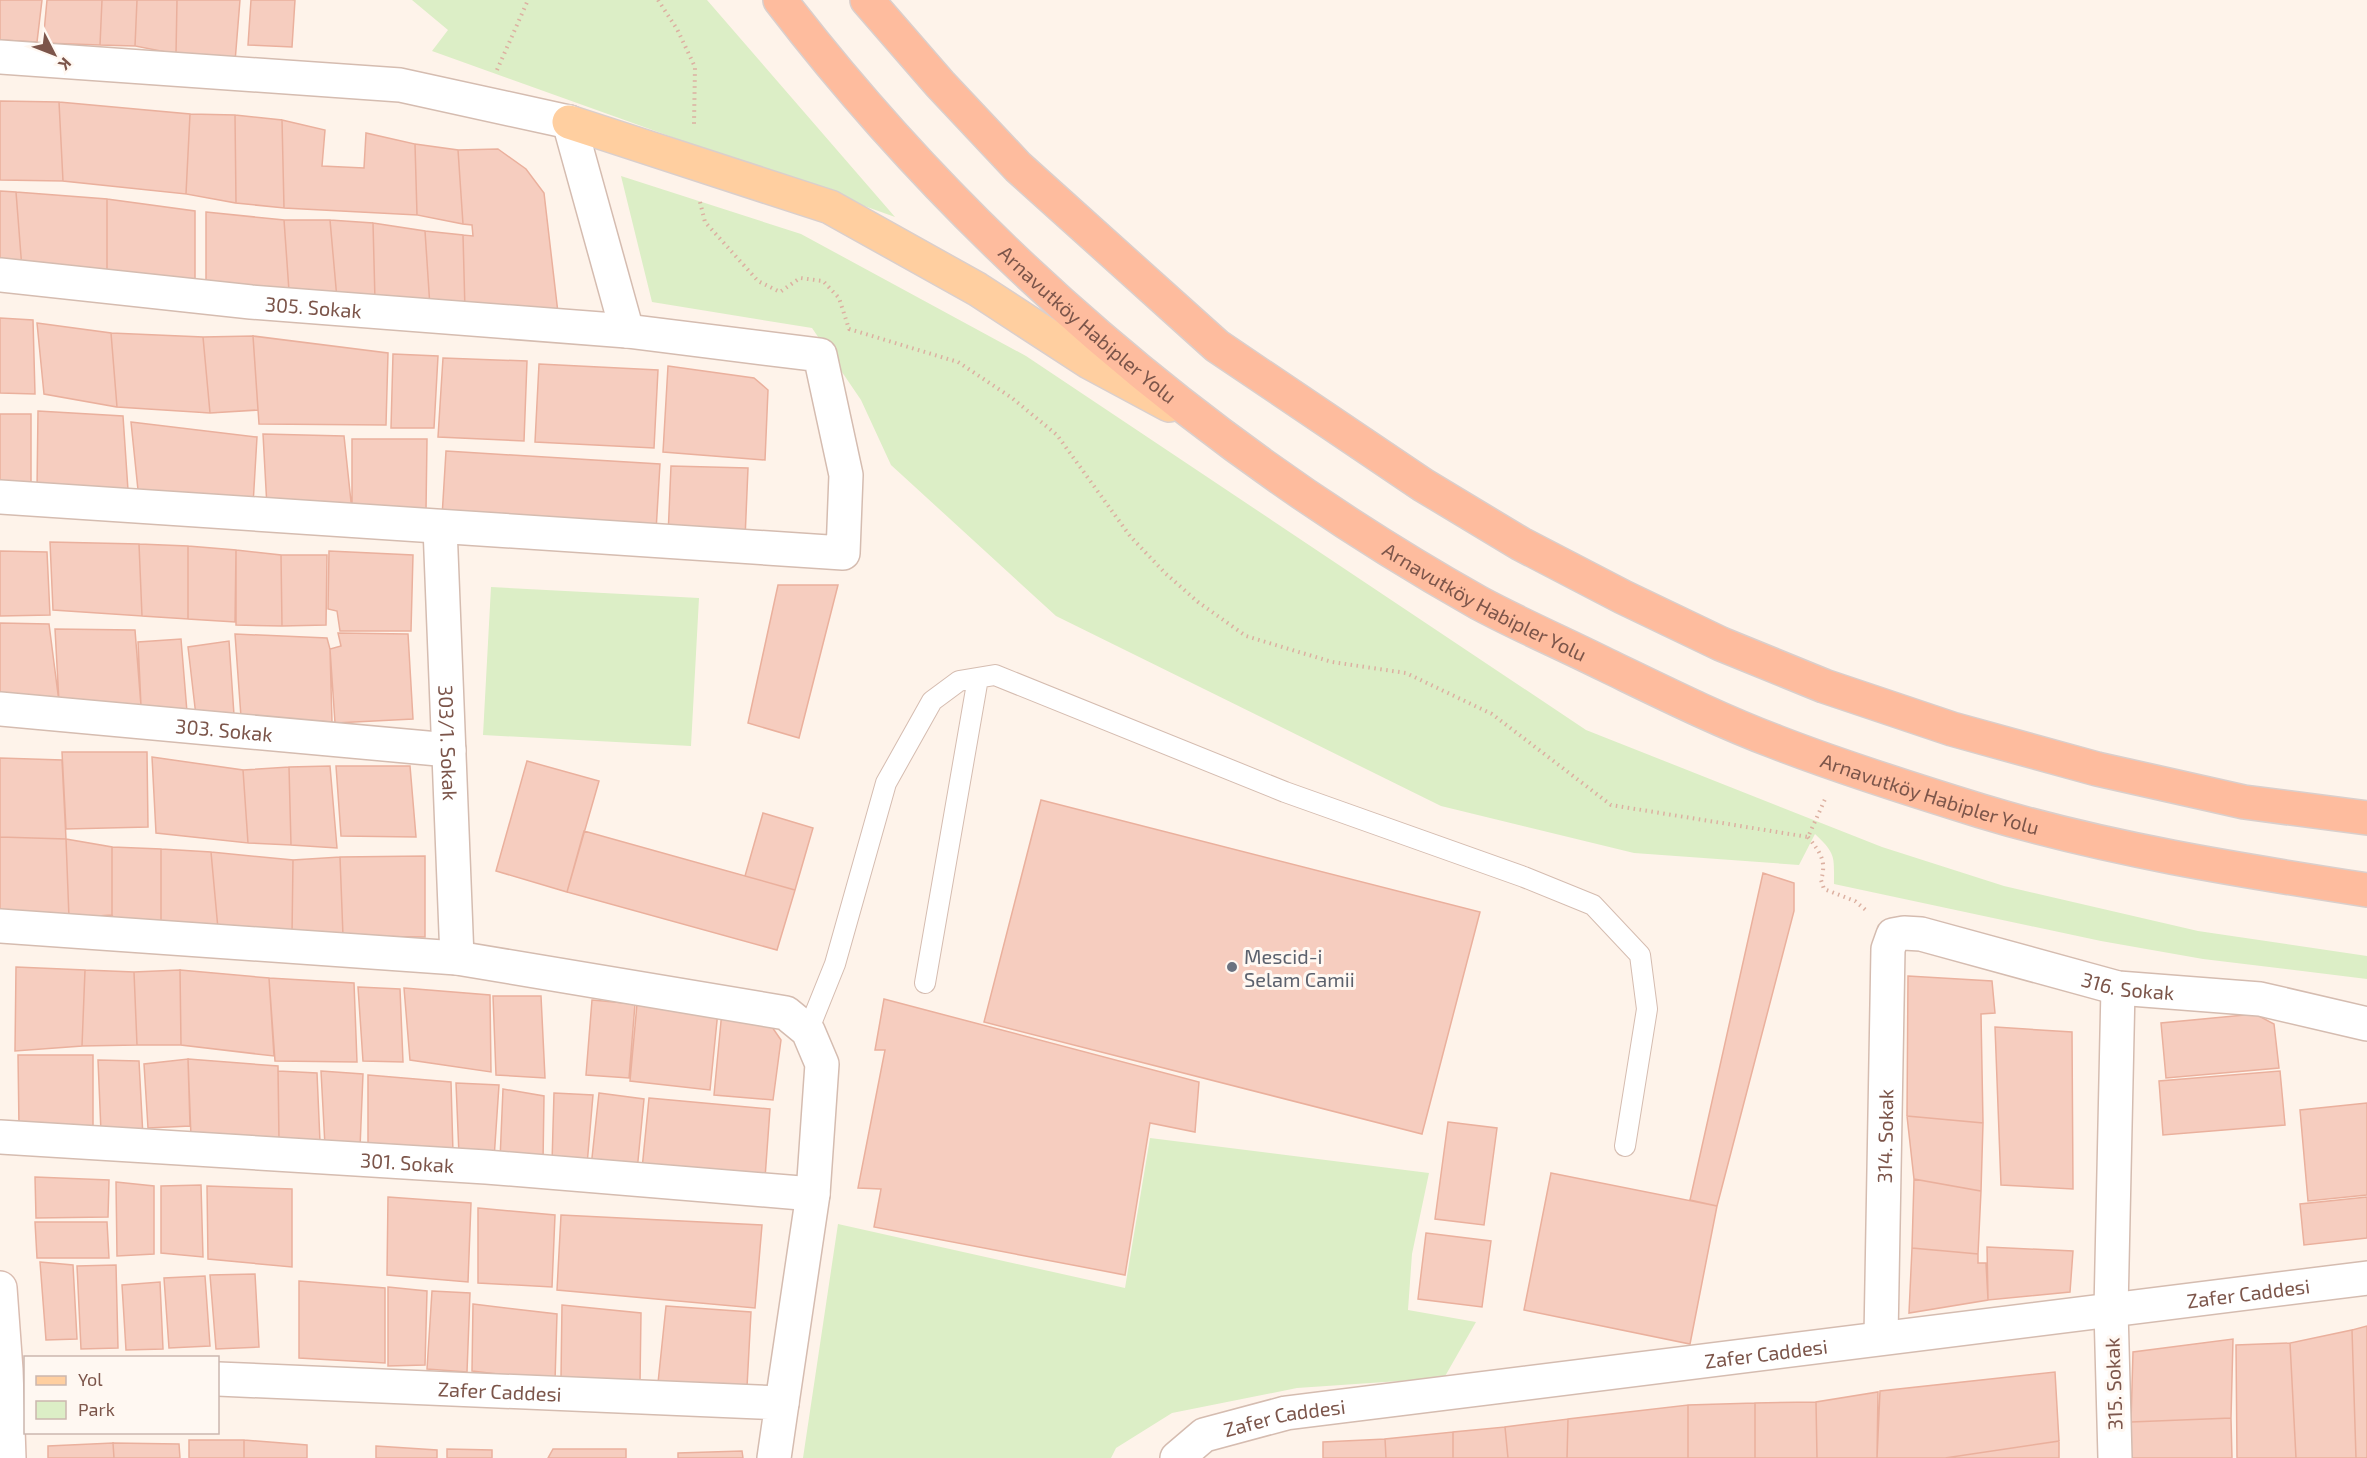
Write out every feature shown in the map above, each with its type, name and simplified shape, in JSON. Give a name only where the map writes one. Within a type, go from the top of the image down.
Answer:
[{"type":"highway","name":"Arnavutköy Habipler Yolu","points":[[780,0],[877,116],[971,218],[1053,296],[1141,373],[1206,425],[1364,533],[1482,604],[1714,717],[1778,743],[1984,812],[2222,868],[2367,890]]},
{"type":"highway","points":[[867,0],[940,84],[1018,167],[1217,346],[1423,485],[1521,544],[1721,644],[1824,686],[1952,729],[2097,769],[2233,800],[2367,818]]},
{"type":"main road","points":[[569,122],[830,207],[977,289],[1089,362],[1206,425]]},
{"type":"street","points":[[0,57],[400,85],[569,122],[627,331]]},
{"type":"street","name":"305. Sokak","points":[[0,274],[251,302],[627,331],[820,355],[846,475],[843,553],[440,527]]},
{"type":"street","points":[[0,497],[440,527]]},
{"type":"street","name":"303/1. Sokak","points":[[440,527],[456,958]]},
{"type":"street","name":"303. Sokak","points":[[0,709],[449,750]]},
{"type":"street","points":[[0,926],[456,958],[786,1013],[808,1031],[822,1064],[813,1194],[774,1458]]},
{"type":"street","name":"316. Sokak","points":[[1893,935],[1904,933],[1931,937],[2118,988],[2260,999],[2367,1024]]},
{"type":"street","name":"314. Sokak","points":[[1881,1337],[1888,949],[1893,935]]},
{"type":"street","name":"315. Sokak","points":[[2115,1458],[2111,1310],[2118,988]]},
{"type":"street","name":"301. Sokak","points":[[0,1137],[486,1167],[813,1194]]},
{"type":"street","name":"Zafer Caddesi","points":[[1177,1458],[1204,1435],[1286,1413],[2367,1278]]},
{"type":"street","points":[[0,1288],[11,1371],[9,1458]]},
{"type":"street","name":"Zafer Caddesi","points":[[219,1379],[782,1403]]},
{"type":"lane","points":[[808,1031],[835,964],[886,783],[932,701],[958,681],[995,675],[1285,792],[1593,905],[1640,955],[1647,1009],[1625,1146]]},
{"type":"lane","points":[[925,982],[978,678]]},
{"type":"path","points":[[482,102],[528,0]]},
{"type":"path","points":[[658,0],[677,29],[695,67],[695,113],[689,161],[705,222],[758,281],[780,292],[800,278],[823,281],[839,298],[849,329],[958,362],[1012,398],[1057,435],[1130,536],[1165,573],[1198,602],[1246,636],[1332,662],[1406,673],[1492,714],[1611,804],[1808,837],[1824,858],[1821,880],[1824,889],[1855,901],[1893,935]]},
{"type":"path","points":[[1808,837],[1841,765]]},
{"type":"green space","points":[[412,0],[707,0],[895,217],[432,51],[448,30]]},
{"type":"green space","points":[[621,176],[801,234],[1026,356],[1586,730],[1882,847],[2004,886],[2198,931],[2367,956],[2367,979],[2203,959],[2101,941],[1834,884],[1832,856],[1827,846],[1815,834],[1799,865],[1634,853],[1441,806],[1056,616],[891,465],[861,400],[812,328],[652,302]]},
{"type":"green space","points":[[491,587],[699,598],[691,746],[483,735]]},
{"type":"green space","points":[[1150,1138],[1429,1173],[1412,1254],[1408,1310],[1476,1322],[1444,1378],[1297,1388],[1172,1413],[1116,1448],[1111,1458],[803,1458],[838,1224],[1125,1288]]},
{"type":"building","points":[[0,0],[42,0],[37,42],[0,40]]},
{"type":"building","points":[[47,0],[102,0],[100,45],[43,43]]},
{"type":"building","points":[[102,0],[137,0],[135,46],[100,45]]},
{"type":"building","points":[[137,0],[177,0],[176,54],[135,46]]},
{"type":"building","points":[[177,0],[240,0],[235,62],[176,54]]},
{"type":"building","points":[[251,0],[295,0],[292,47],[248,45]]},
{"type":"building","points":[[0,101],[59,102],[63,181],[0,180]]},
{"type":"building","points":[[59,102],[190,114],[186,194],[63,181]]},
{"type":"building","points":[[190,114],[235,115],[236,203],[186,194]]},
{"type":"building","points":[[235,115],[282,120],[284,208],[236,203]]},
{"type":"building","points":[[282,120],[325,130],[322,166],[364,168],[366,133],[415,144],[417,215],[284,208]]},
{"type":"building","points":[[415,144],[458,150],[463,224],[417,215]]},
{"type":"building","points":[[498,149],[526,169],[544,193],[558,313],[465,311],[463,235],[473,236],[472,225],[463,224],[458,150]]},
{"type":"building","points":[[0,191],[16,192],[22,269],[0,266]]},
{"type":"building","points":[[16,192],[107,199],[107,280],[22,269]]},
{"type":"building","points":[[107,199],[195,211],[195,284],[107,280]]},
{"type":"building","points":[[206,212],[284,220],[289,291],[206,288]]},
{"type":"building","points":[[284,220],[330,220],[337,299],[289,291]]},
{"type":"building","points":[[330,220],[373,223],[375,301],[337,299]]},
{"type":"building","points":[[373,223],[425,231],[430,307],[375,301]]},
{"type":"building","points":[[425,231],[463,235],[465,311],[430,307]]},
{"type":"building","points":[[0,318],[33,320],[35,394],[0,393]]},
{"type":"building","points":[[37,323],[111,333],[117,407],[44,394]]},
{"type":"building","points":[[111,333],[203,337],[210,413],[117,407]]},
{"type":"building","points":[[253,336],[388,353],[386,425],[259,424]]},
{"type":"building","points":[[253,336],[258,410],[210,413],[203,337]]},
{"type":"building","points":[[393,354],[438,356],[434,428],[391,428]]},
{"type":"building","points":[[443,358],[527,361],[524,441],[438,437]]},
{"type":"building","points":[[539,364],[658,370],[654,448],[535,442]]},
{"type":"building","points":[[668,366],[754,378],[768,390],[765,460],[663,452]]},
{"type":"building","points":[[38,411],[123,416],[128,490],[37,490]]},
{"type":"building","points":[[0,414],[31,414],[31,487],[0,486]]},
{"type":"building","points":[[131,422],[257,437],[253,505],[138,490]]},
{"type":"building","points":[[263,434],[344,436],[352,511],[267,507]]},
{"type":"building","points":[[352,439],[427,439],[426,511],[352,511]]},
{"type":"building","points":[[446,451],[660,464],[656,531],[442,517]]},
{"type":"building","points":[[671,466],[748,468],[745,539],[668,536]]},
{"type":"building","points":[[50,542],[139,544],[142,616],[53,610]]},
{"type":"building","points":[[139,544],[188,546],[188,619],[142,616]]},
{"type":"building","points":[[188,546],[236,550],[235,622],[188,619]]},
{"type":"building","points":[[236,550],[281,555],[282,626],[236,625]]},
{"type":"building","points":[[0,551],[47,552],[50,615],[0,616]]},
{"type":"building","points":[[329,551],[413,555],[411,631],[340,631],[337,611],[328,609]]},
{"type":"building","points":[[281,555],[327,555],[326,625],[282,626]]},
{"type":"building","points":[[778,585],[838,585],[799,738],[748,723]]},
{"type":"building","points":[[0,623],[49,624],[59,702],[0,700]]},
{"type":"building","points":[[55,629],[135,630],[141,706],[59,702]]},
{"type":"building","points":[[338,633],[408,634],[413,719],[335,723],[330,649],[341,646]]},
{"type":"building","points":[[235,634],[327,638],[330,649],[332,722],[241,717]]},
{"type":"building","points":[[181,639],[187,712],[141,706],[138,642]]},
{"type":"building","points":[[229,641],[234,715],[196,716],[188,647]]},
{"type":"building","points":[[62,752],[147,752],[148,827],[66,829]]},
{"type":"building","points":[[152,757],[243,770],[248,843],[156,833]]},
{"type":"building","points":[[0,758],[62,760],[66,839],[0,837]]},
{"type":"building","points":[[527,761],[599,781],[567,892],[496,871]]},
{"type":"building","points":[[330,766],[337,848],[291,845],[289,767]]},
{"type":"building","points":[[336,766],[410,766],[416,837],[341,836]]},
{"type":"building","points":[[289,767],[291,845],[248,843],[243,770]]},
{"type":"building","name":"Mescid-i Selam Camii","points":[[1041,800],[1480,912],[1422,1134],[984,1022]]},
{"type":"building","points":[[763,813],[813,828],[795,890],[745,876]]},
{"type":"building","points":[[584,831],[795,890],[777,950],[567,892]]},
{"type":"building","points":[[0,837],[66,839],[69,918],[0,914]]},
{"type":"building","points":[[66,839],[112,847],[112,915],[69,918]]},
{"type":"building","points":[[112,847],[161,849],[161,922],[115,921],[112,915]]},
{"type":"building","points":[[161,849],[211,852],[218,929],[161,922]]},
{"type":"building","points":[[211,852],[293,860],[292,936],[218,929]]},
{"type":"building","points":[[425,856],[425,937],[343,936],[340,857]]},
{"type":"building","points":[[340,857],[343,936],[292,936],[293,860]]},
{"type":"building","points":[[1763,873],[1794,883],[1794,911],[1717,1206],[1690,1200]]},
{"type":"building","points":[[16,967],[85,970],[82,1046],[15,1051]]},
{"type":"building","points":[[85,970],[134,972],[137,1045],[82,1046]]},
{"type":"building","points":[[180,970],[269,978],[274,1056],[181,1045]]},
{"type":"building","points":[[180,970],[181,1045],[137,1045],[134,972]]},
{"type":"building","points":[[1908,976],[1992,981],[1995,1013],[1981,1014],[1983,1123],[1907,1116]]},
{"type":"building","points":[[269,978],[354,983],[357,1062],[275,1061]]},
{"type":"building","points":[[358,987],[400,989],[403,1062],[363,1061]]},
{"type":"building","points":[[404,988],[490,995],[491,1072],[410,1060]]},
{"type":"building","points":[[493,996],[541,996],[545,1078],[496,1075]]},
{"type":"building","points":[[884,999],[1199,1082],[1195,1132],[1150,1123],[1125,1275],[874,1227],[881,1189],[858,1188],[885,1050],[875,1050]]},
{"type":"building","points":[[592,1000],[635,1004],[629,1078],[586,1075]]},
{"type":"building","points":[[637,1004],[718,1011],[710,1090],[630,1081]]},
{"type":"building","points":[[722,1011],[763,1014],[781,1040],[773,1100],[714,1095]]},
{"type":"building","points":[[2255,1014],[2274,1024],[2279,1068],[2166,1078],[2161,1023]]},
{"type":"building","points":[[1995,1027],[2072,1032],[2073,1189],[2001,1185]]},
{"type":"building","points":[[18,1055],[93,1055],[93,1131],[19,1127]]},
{"type":"building","points":[[188,1059],[278,1066],[279,1140],[191,1137]]},
{"type":"building","points":[[188,1059],[190,1126],[148,1128],[144,1064]]},
{"type":"building","points":[[98,1060],[139,1061],[143,1137],[101,1132]]},
{"type":"building","points":[[278,1071],[317,1073],[320,1142],[279,1140]]},
{"type":"building","points":[[321,1071],[363,1074],[360,1148],[325,1146]]},
{"type":"building","points":[[2280,1071],[2285,1125],[2163,1135],[2159,1081]]},
{"type":"building","points":[[368,1075],[451,1082],[453,1153],[368,1151]]},
{"type":"building","points":[[456,1083],[499,1085],[494,1159],[459,1155]]},
{"type":"building","points":[[503,1089],[544,1096],[543,1163],[500,1160]]},
{"type":"building","points":[[554,1093],[593,1095],[587,1165],[552,1163]]},
{"type":"building","points":[[599,1093],[644,1099],[637,1171],[591,1167]]},
{"type":"building","points":[[649,1098],[770,1109],[765,1178],[642,1169]]},
{"type":"building","points":[[2367,1103],[2367,1195],[2308,1201],[2300,1110]]},
{"type":"building","points":[[1907,1116],[1983,1123],[1981,1191],[1914,1179]]},
{"type":"building","points":[[1448,1122],[1497,1128],[1484,1225],[1435,1219]]},
{"type":"building","points":[[1551,1173],[1717,1206],[1690,1344],[1524,1310]]},
{"type":"building","points":[[35,1177],[109,1180],[108,1217],[36,1218]]},
{"type":"building","points":[[1914,1179],[1981,1191],[1978,1254],[1912,1248]]},
{"type":"building","points":[[116,1182],[154,1186],[154,1254],[117,1256]]},
{"type":"building","points":[[201,1185],[203,1257],[161,1253],[161,1186]]},
{"type":"building","points":[[207,1186],[292,1189],[292,1267],[208,1259]]},
{"type":"building","points":[[388,1197],[471,1203],[468,1282],[387,1275]]},
{"type":"building","points":[[2367,1197],[2367,1238],[2304,1245],[2300,1204]]},
{"type":"building","points":[[478,1208],[555,1215],[552,1287],[478,1283]]},
{"type":"building","points":[[561,1215],[762,1225],[755,1308],[557,1290]]},
{"type":"building","points":[[35,1222],[107,1222],[109,1258],[37,1258]]},
{"type":"building","points":[[1426,1233],[1491,1241],[1482,1307],[1418,1299]]},
{"type":"building","points":[[1987,1247],[2073,1251],[2070,1292],[1988,1300]]},
{"type":"building","points":[[1912,1248],[1978,1254],[1978,1263],[1986,1263],[1988,1300],[1909,1313]]},
{"type":"building","points":[[40,1262],[73,1265],[77,1339],[46,1340]]},
{"type":"building","points":[[116,1265],[118,1348],[81,1349],[77,1266]]},
{"type":"building","points":[[255,1274],[259,1347],[216,1349],[210,1275]]},
{"type":"building","points":[[205,1276],[210,1346],[169,1348],[164,1278]]},
{"type":"building","points":[[299,1281],[385,1288],[385,1363],[299,1358]]},
{"type":"building","points":[[160,1282],[163,1349],[126,1350],[122,1285]]},
{"type":"building","points":[[388,1287],[427,1291],[425,1365],[388,1366]]},
{"type":"building","points":[[432,1291],[470,1293],[467,1372],[427,1369]]},
{"type":"building","points":[[473,1304],[557,1314],[555,1381],[472,1371]]},
{"type":"building","points":[[562,1305],[641,1313],[640,1384],[561,1378]]},
{"type":"building","points":[[666,1306],[751,1312],[747,1387],[658,1383]]},
{"type":"building","points":[[2367,1326],[2367,1458],[2356,1458],[2352,1330]]},
{"type":"building","points":[[2352,1330],[2356,1458],[2296,1458],[2290,1343]]},
{"type":"building","points":[[2233,1339],[2231,1418],[2131,1422],[2133,1352]]},
{"type":"building","points":[[2290,1343],[2296,1458],[2237,1458],[2236,1345]]},
{"type":"building","points":[[2055,1372],[2059,1441],[1945,1458],[1877,1458],[1880,1391]]},
{"type":"building","points":[[1878,1392],[1877,1458],[1817,1458],[1816,1402]]},
{"type":"building","points":[[1816,1402],[1817,1458],[1755,1458],[1755,1403]]},
{"type":"building","points":[[1755,1403],[1755,1458],[1688,1458],[1688,1405]]},
{"type":"building","points":[[1688,1405],[1688,1458],[1567,1458],[1568,1419]]},
{"type":"building","points":[[2231,1418],[2232,1458],[2131,1458],[2131,1422]]},
{"type":"building","points":[[1568,1419],[1567,1458],[1508,1458],[1505,1427]]},
{"type":"building","points":[[1505,1427],[1508,1458],[1453,1458],[1453,1432]]},
{"type":"building","points":[[1453,1432],[1453,1458],[1386,1458],[1385,1439]]},
{"type":"building","points":[[1385,1439],[1386,1458],[1323,1458],[1323,1442]]},
{"type":"building","points":[[189,1440],[244,1440],[244,1458],[189,1458]]},
{"type":"building","points":[[244,1440],[307,1445],[307,1458],[244,1458]]},
{"type":"building","points":[[2059,1441],[2059,1458],[1945,1458]]},
{"type":"building","points":[[113,1443],[179,1444],[180,1458],[114,1458]]},
{"type":"building","points":[[113,1443],[114,1458],[48,1458],[48,1446]]},
{"type":"building","points":[[376,1446],[437,1450],[437,1458],[376,1458]]},
{"type":"building","points":[[447,1449],[492,1450],[492,1458],[447,1458]]},
{"type":"building","points":[[553,1449],[626,1449],[626,1458],[548,1458]]},
{"type":"building","points":[[742,1451],[743,1458],[678,1458],[678,1453]]},
{"type":"place","name":"Mescid-i Selam Camii","points":[[1232,967]]}]
